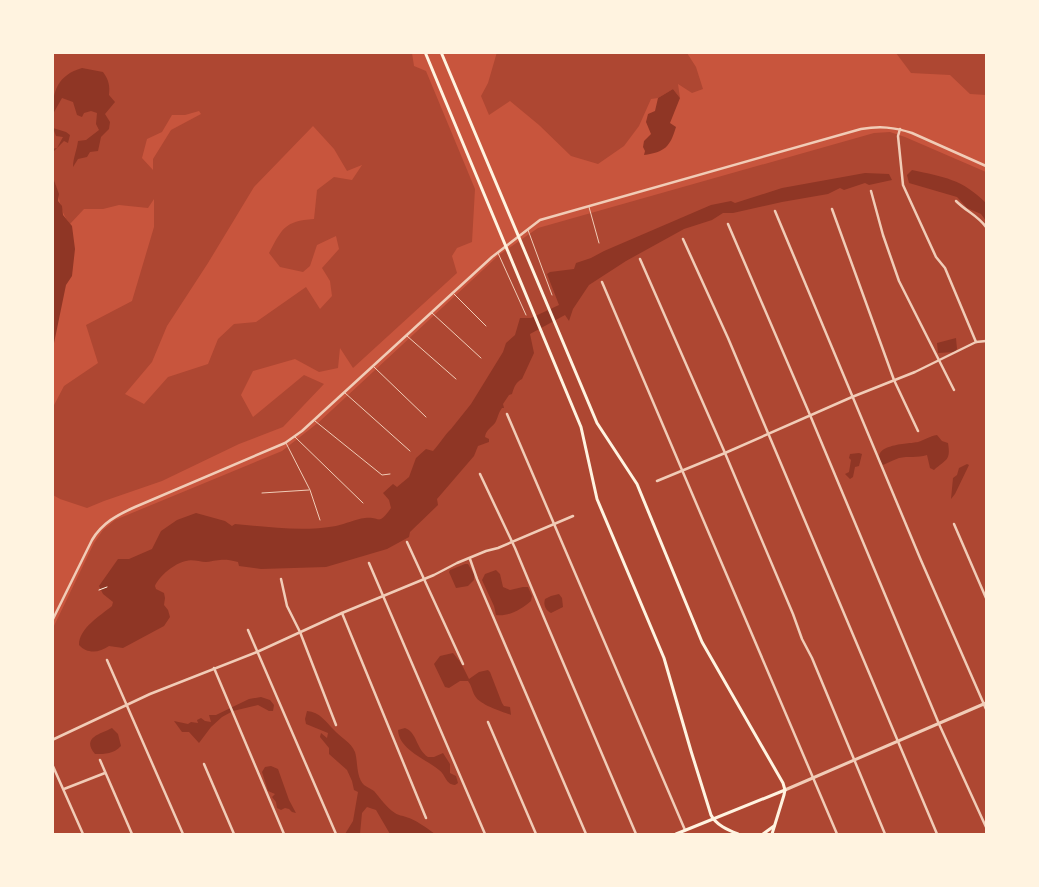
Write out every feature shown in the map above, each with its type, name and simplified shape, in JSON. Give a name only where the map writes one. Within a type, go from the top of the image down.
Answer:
[{"type":"main road","points":[[425,52],[581,427],[597,499],[664,658],[698,775],[714,820],[738,834]]},
{"type":"main road","points":[[441,52],[597,423],[636,484],[702,642],[783,783],[785,790],[772,834]]},
{"type":"main road","points":[[676,834],[785,790]]},
{"type":"main road","points":[[762,834],[774,826]]},
{"type":"street","points":[[52,621],[98,530],[118,514],[285,443],[314,420],[498,252],[527,229],[544,219],[861,129],[879,126],[900,129],[986,166]]},
{"type":"street","points":[[900,129],[898,136],[903,185],[936,257],[945,268],[976,342]]},
{"type":"street","points":[[872,191],[883,235],[898,281],[954,390]]},
{"type":"street","points":[[956,201],[978,217],[986,227]]},
{"type":"street","points":[[832,209],[894,380],[918,431]]},
{"type":"street","points":[[775,211],[852,397],[986,709]]},
{"type":"street","points":[[728,224],[939,724],[986,827]]},
{"type":"street","points":[[683,239],[728,338],[937,834]]},
{"type":"street","points":[[640,259],[725,453],[885,834]]},
{"type":"street","points":[[602,282],[837,834]]},
{"type":"street","points":[[657,481],[940,361],[976,342],[986,341]]},
{"type":"street","points":[[507,414],[685,831]]},
{"type":"street","points":[[480,474],[512,541],[636,834]]},
{"type":"street","points":[[52,740],[127,705],[257,652],[457,563],[573,516]]},
{"type":"street","points":[[954,524],[986,598]]},
{"type":"street","points":[[407,542],[463,664]]},
{"type":"street","points":[[470,558],[586,834]]},
{"type":"street","points":[[369,562],[485,834]]},
{"type":"street","points":[[281,579],[287,606],[300,632],[336,725]]},
{"type":"street","points":[[342,613],[426,818]]},
{"type":"street","points":[[248,630],[336,834]]},
{"type":"street","points":[[107,660],[183,834]]},
{"type":"street","points":[[214,668],[284,834]]},
{"type":"street","points":[[785,790],[985,704]]},
{"type":"street","points":[[488,722],[536,834]]},
{"type":"street","points":[[100,760],[132,834]]},
{"type":"street","points":[[52,764],[83,834]]},
{"type":"street","points":[[204,764],[234,834]]},
{"type":"street","points":[[64,789],[106,773]]},
{"type":"lane","points":[[589,206],[599,243]]},
{"type":"lane","points":[[527,229],[552,295]]},
{"type":"lane","points":[[498,252],[526,315]]},
{"type":"lane","points":[[453,293],[486,326]]},
{"type":"lane","points":[[431,313],[481,358]]},
{"type":"lane","points":[[406,336],[456,379]]},
{"type":"lane","points":[[373,366],[426,417]]},
{"type":"lane","points":[[344,392],[410,451]]},
{"type":"lane","points":[[314,420],[382,475],[390,474]]},
{"type":"lane","points":[[295,436],[363,503]]},
{"type":"lane","points":[[285,443],[310,490],[320,520]]},
{"type":"lane","points":[[262,493],[310,490]]},
{"type":"path","points":[[99,590],[107,587]]},
{"type":"shaded area","points":[[497,52],[687,53],[696,67],[703,89],[692,93],[678,84],[680,98],[673,89],[658,98],[651,99],[639,126],[624,146],[598,164],[571,156],[539,125],[510,101],[489,115],[481,96],[488,83]]},
{"type":"shaded area","points":[[53,53],[412,53],[414,66],[426,71],[475,189],[472,242],[457,248],[452,256],[457,273],[353,368],[340,348],[338,368],[319,372],[295,359],[253,371],[241,395],[253,417],[304,375],[324,384],[283,427],[239,444],[162,481],[87,508],[53,495],[52,409],[64,386],[98,363],[86,325],[132,301],[154,227],[154,199],[148,208],[119,205],[103,209],[84,209],[70,224],[62,209],[54,180]],"holes":[[[199,111],[201,114],[171,130],[153,159],[153,170],[142,158],[147,139],[162,132],[172,115],[185,115]],[[313,126],[334,149],[347,171],[362,165],[352,180],[334,177],[317,190],[314,219],[290,224],[281,232],[269,253],[280,267],[303,272],[310,266],[317,245],[336,236],[339,249],[322,268],[330,281],[332,296],[320,309],[306,287],[256,322],[234,324],[218,339],[208,364],[168,377],[144,404],[125,394],[152,362],[167,326],[254,187]]]},
{"type":"shaded area","points":[[896,53],[986,53],[986,95],[970,94],[950,75],[911,73]]},
{"type":"shaded area","points":[[82,68],[103,72],[109,83],[109,95],[115,102],[105,114],[110,122],[109,129],[101,137],[98,151],[90,152],[87,157],[78,159],[73,167],[78,141],[86,140],[99,130],[96,124],[97,113],[91,111],[84,113],[82,117],[77,115],[73,102],[62,98],[53,114],[53,106],[55,91],[58,85],[67,75]]},
{"type":"shaded area","points":[[673,89],[680,98],[670,123],[676,127],[669,144],[662,150],[644,155],[644,141],[651,134],[646,122],[648,114],[655,111],[658,98]]},
{"type":"shaded area","points":[[53,128],[70,135],[68,143],[64,141],[57,148],[63,137],[56,136]]},
{"type":"shaded area","points":[[890,132],[986,172],[986,834],[53,834],[52,630],[94,543],[103,530],[115,520],[282,451],[319,422],[499,255],[538,228],[874,133]]},
{"type":"shaded area","points":[[57,148],[53,152],[54,180],[63,215],[72,226],[75,249],[72,276],[66,285],[53,348],[52,149]]},
{"type":"shaded area","points":[[912,170],[952,180],[969,189],[986,203],[986,221],[981,214],[967,208],[957,197],[909,183],[907,175]]},
{"type":"shaded area","points":[[865,173],[889,174],[892,180],[869,185],[865,183],[844,190],[840,188],[828,194],[733,213],[723,213],[712,220],[684,229],[626,261],[589,285],[573,309],[569,321],[565,315],[530,334],[534,353],[522,379],[503,404],[504,408],[502,408],[495,423],[486,433],[485,437],[489,439],[489,442],[478,446],[474,456],[437,499],[438,505],[410,532],[409,537],[387,549],[326,567],[261,569],[239,566],[238,562],[225,560],[206,562],[191,560],[182,562],[164,574],[155,586],[156,589],[164,593],[164,605],[170,617],[164,626],[123,648],[109,646],[93,652],[79,645],[82,633],[86,628],[112,606],[113,602],[103,594],[99,586],[118,559],[129,559],[152,549],[161,531],[177,520],[196,513],[225,521],[232,526],[235,524],[311,529],[336,526],[361,519],[381,519],[391,508],[389,500],[383,493],[393,484],[397,487],[409,477],[416,458],[426,449],[433,451],[471,404],[503,352],[506,343],[515,335],[520,318],[531,318],[559,305],[547,274],[550,272],[574,269],[576,263],[711,205],[731,201],[735,203],[782,188]]},
{"type":"shaded area","points":[[956,338],[957,349],[955,352],[938,353],[937,343]]},
{"type":"shaded area","points":[[937,435],[942,441],[948,443],[949,453],[947,459],[934,470],[930,468],[927,455],[899,458],[883,465],[880,453],[884,449],[891,446],[918,442]]},
{"type":"shaded area","points":[[850,454],[862,454],[859,466],[855,467],[853,477],[850,479],[845,474],[849,472]]},
{"type":"shaded area","points":[[967,464],[969,465],[951,499],[953,478],[957,475],[959,468]]},
{"type":"shaded area","points":[[468,564],[474,574],[474,580],[468,586],[456,588],[449,572]]},
{"type":"shaded area","points":[[496,570],[500,574],[503,587],[510,590],[528,587],[532,596],[531,601],[515,612],[496,615],[482,580],[485,574]]},
{"type":"shaded area","points":[[559,594],[562,598],[563,607],[551,613],[545,608],[545,599]]},
{"type":"shaded area","points":[[453,653],[461,663],[469,679],[479,672],[488,670],[490,672],[502,703],[504,706],[510,707],[511,715],[481,702],[474,694],[468,681],[460,681],[449,688],[445,687],[434,664],[440,656]]},
{"type":"shaded area","points":[[261,697],[270,700],[274,705],[273,711],[258,705],[233,711],[222,717],[211,727],[199,743],[189,732],[182,732],[174,721],[188,724],[191,722],[198,723],[197,720],[201,718],[211,722],[209,715],[216,715],[249,699]]},
{"type":"shaded area","points":[[307,711],[319,715],[336,733],[351,745],[355,752],[361,782],[364,785],[374,791],[386,806],[395,813],[414,820],[435,834],[390,834],[376,810],[367,807],[362,813],[360,834],[345,834],[353,821],[358,792],[354,790],[347,770],[329,754],[329,748],[320,737],[321,733],[327,738],[328,733],[306,724]]},
{"type":"shaded area","points":[[112,728],[118,734],[121,746],[109,753],[95,754],[91,748],[91,740],[98,734]]},
{"type":"shaded area","points":[[405,728],[412,733],[421,750],[428,757],[434,757],[443,753],[450,764],[450,773],[456,776],[458,783],[455,785],[449,783],[439,770],[408,749],[403,743],[398,730]]},
{"type":"shaded area","points":[[271,766],[278,769],[289,800],[296,813],[289,809],[281,810],[277,808],[276,802],[272,797],[275,794],[268,791],[262,772],[265,767]]}]
